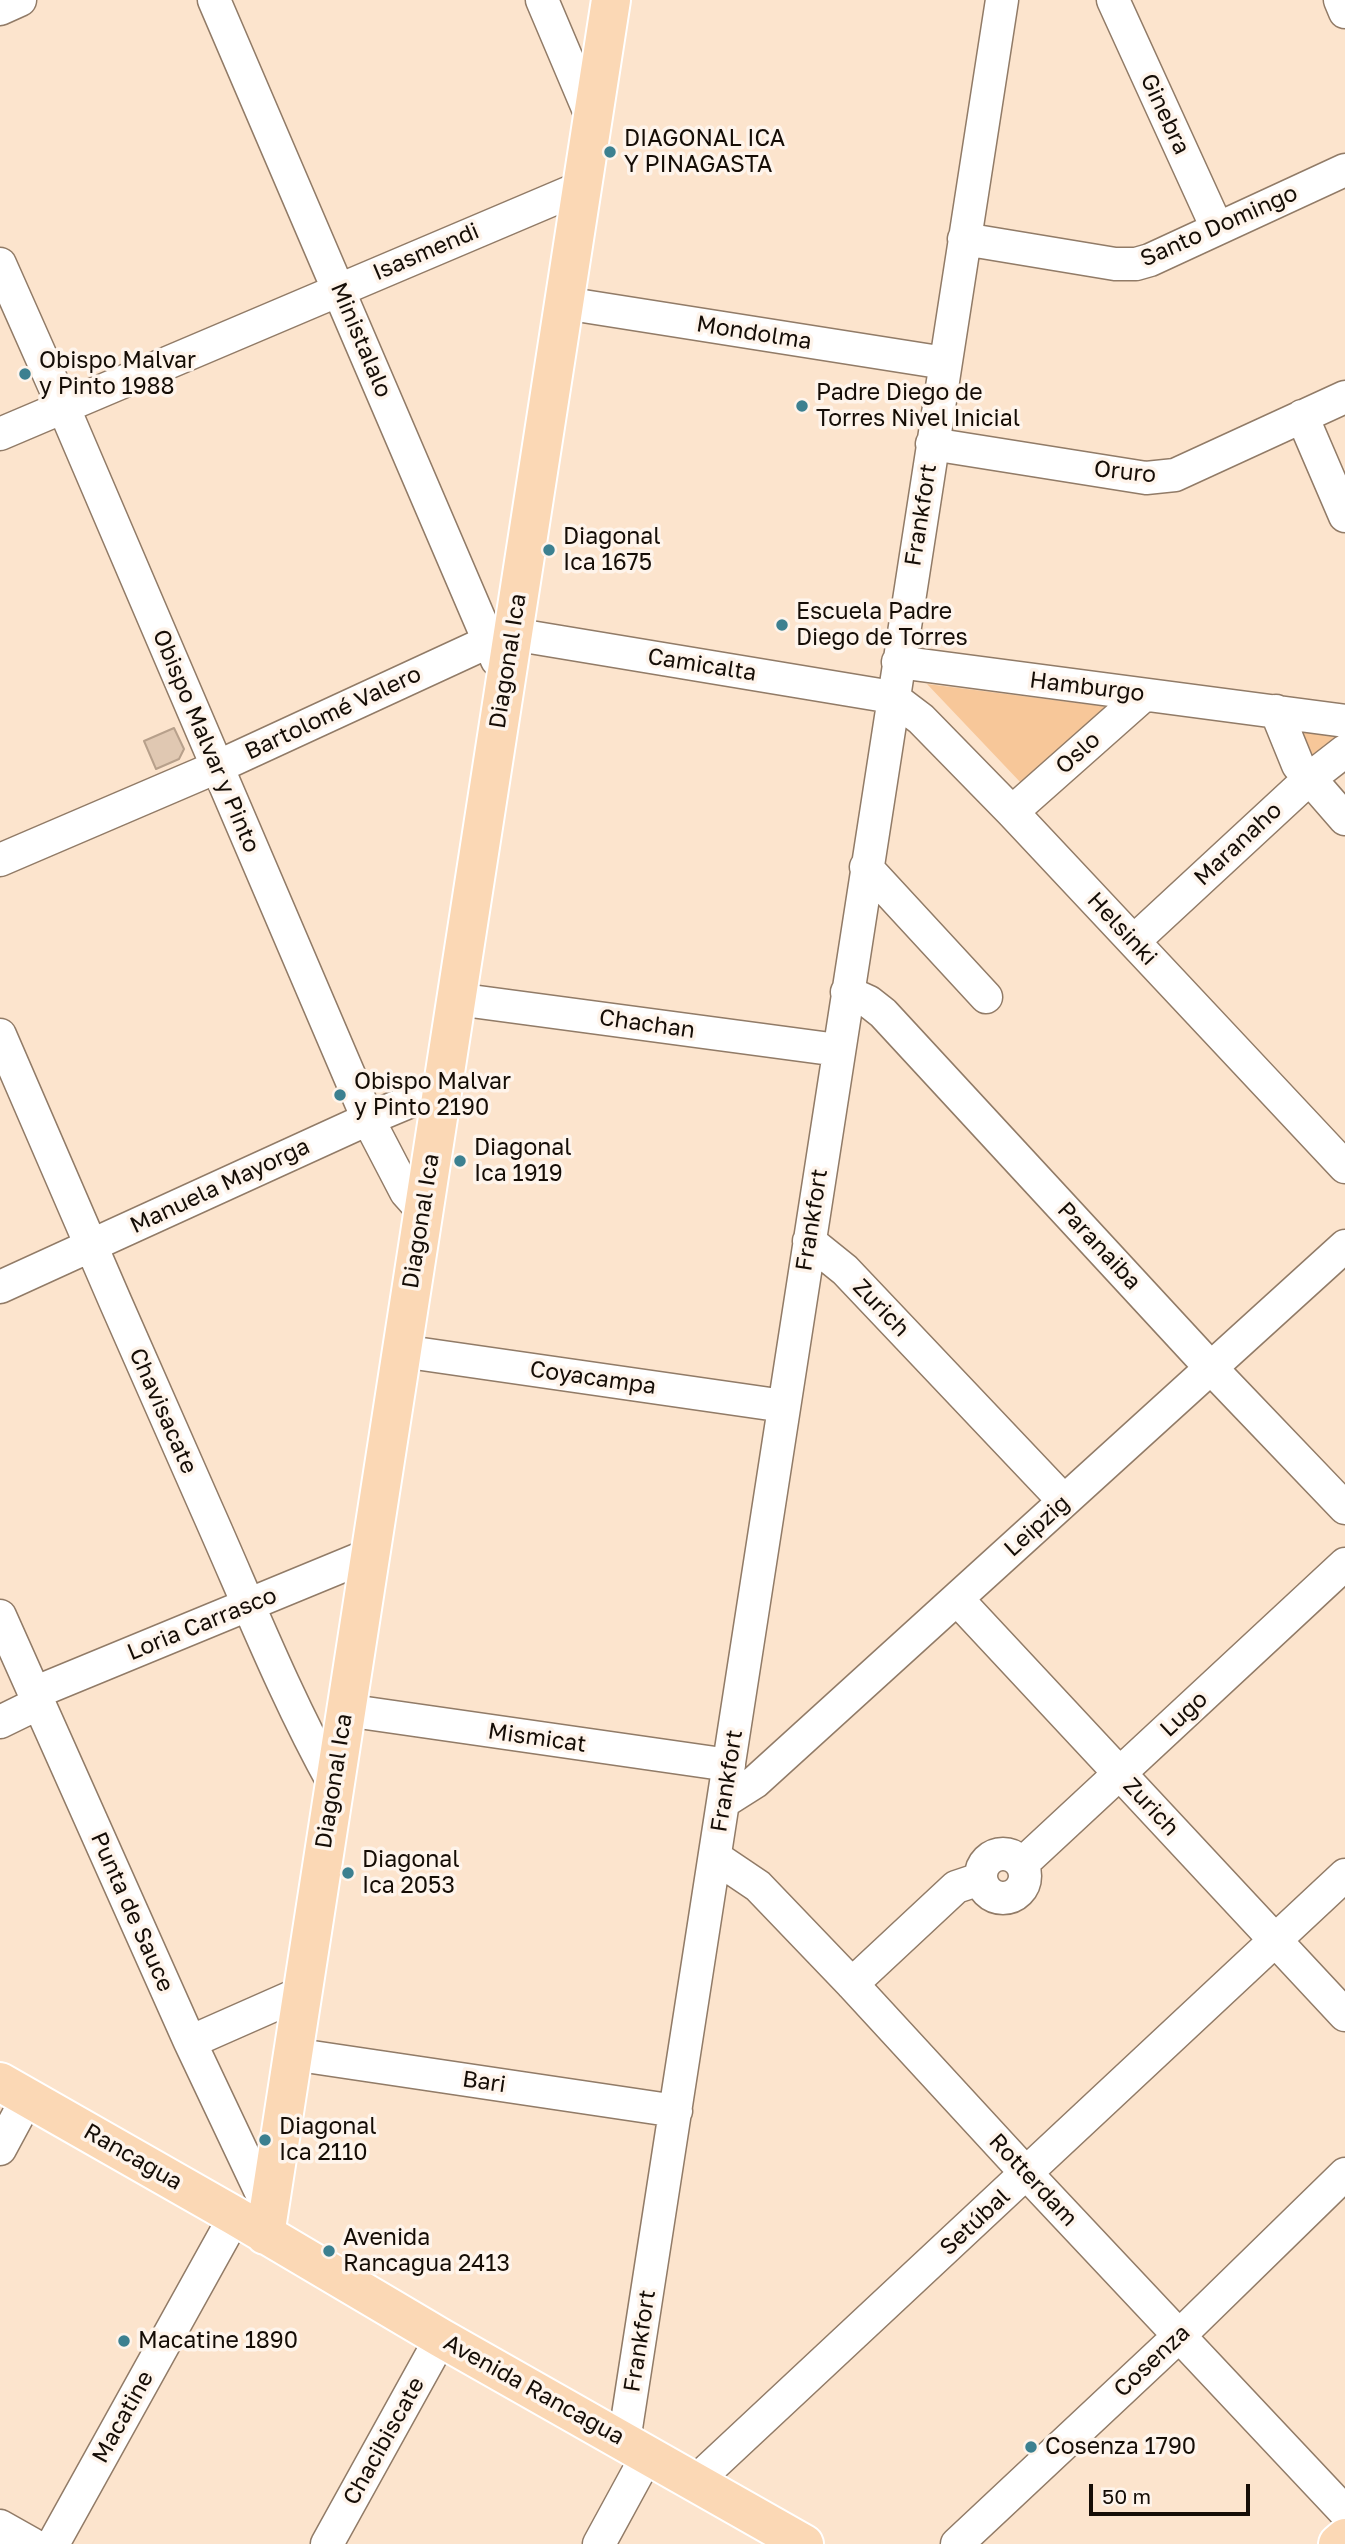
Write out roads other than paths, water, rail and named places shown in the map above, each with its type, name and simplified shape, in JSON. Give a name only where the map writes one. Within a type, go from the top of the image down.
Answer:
[{"type":"main road","name":"Diagonal Ica","points":[[256,2219],[292,2054],[505,681],[501,638],[564,303],[611,0]]},
{"type":"main road","name":"Rancagua","points":[[14,2090],[256,2219]]},
{"type":"main road","name":"Avenida Rancagua","points":[[256,2219],[441,2338],[804,2544]]},
{"type":"main road","points":[[1338,2544],[1345,2538]]},
{"type":"street","points":[[0,9],[20,0]]},
{"type":"street","name":"Ministalalo","points":[[214,0],[339,289],[501,638]]},
{"type":"street","points":[[542,0],[592,118]]},
{"type":"street","name":"Ginebra","points":[[1113,0],[1217,228]]},
{"type":"street","points":[[1340,0],[1345,12]]},
{"type":"street","name":"Frankfort","points":[[636,2447],[676,2111],[964,239],[997,1]]},
{"type":"street","name":"Santo Domingo","points":[[964,239],[1115,264],[1136,264],[1345,170]]},
{"type":"street","name":"Isasmendi","points":[[0,434],[582,187]]},
{"type":"street","name":"Obispo Malvar y Pinto","points":[[0,264],[368,1119],[406,1192],[423,1211]]},
{"type":"street","name":"Mondolma","points":[[564,303],[945,363]]},
{"type":"street","name":"Oruro","points":[[932,444],[1146,478],[1161,478],[1175,475],[1345,397]]},
{"type":"street","points":[[1302,416],[1345,516]]},
{"type":"street","name":"Camicalta","points":[[501,638],[892,696]]},
{"type":"street","name":"Bartolomé Valero","points":[[0,860],[501,638]]},
{"type":"street","name":"Hamburgo","points":[[898,662],[1345,721]]},
{"type":"street","name":"Oslo","points":[[1012,812],[1144,695]]},
{"type":"street","name":"Helsinki","points":[[892,696],[921,719],[1012,812],[1345,1167]]},
{"type":"street","points":[[1276,711],[1298,765],[1345,819]]},
{"type":"street","name":"Maranaho","points":[[1134,941],[1308,779],[1345,751]]},
{"type":"street","points":[[866,867],[986,997]]},
{"type":"street","name":"Paranaiba","points":[[847,992],[869,1002],[883,1013],[1211,1368],[1345,1508]]},
{"type":"street","name":"Chachan","points":[[456,999],[838,1050]]},
{"type":"street","name":"Chavisacate","points":[[0,1035],[89,1246],[249,1604],[317,1753],[334,1784]]},
{"type":"street","name":"Manuela Mayorga","points":[[0,1287],[368,1119],[442,1088]]},
{"type":"street","name":"Zurich","points":[[809,1241],[845,1270],[1064,1501]]},
{"type":"street","name":"Leipzig","points":[[725,1801],[755,1782],[1345,1245]]},
{"type":"street","name":"Coyacampa","points":[[401,1351],[784,1406]]},
{"type":"street","name":"Loria Carrasco","points":[[0,1723],[37,1698],[249,1604],[369,1555]]},
{"type":"street","name":"Lugo","points":[[852,1984],[956,1887],[980,1879],[986,1892],[999,1899],[1013,1896],[1023,1885],[1025,1878],[1022,1864],[1345,1564]]},
{"type":"street","name":"Zurich","points":[[957,1599],[1345,2014]]},
{"type":"street","name":"Punta de Sauce","points":[[0,1616],[190,2042],[256,2219]]},
{"type":"street","name":"Mismicat","points":[[345,1710],[729,1765]]},
{"type":"street","name":"Rotterdam","points":[[715,1857],[758,1886],[1345,2512]]},
{"type":"street","name":"Setúbal","points":[[695,2482],[1345,1875]]},
{"type":"street","points":[[190,2042],[301,1993]]},
{"type":"street","name":"Bari","points":[[292,2054],[676,2111]]},
{"type":"street","points":[[0,2149],[14,2090]]},
{"type":"street","name":"Cosenza","points":[[957,2544],[1179,2336],[1345,2174]]},
{"type":"street","name":"Macatine","points":[[53,2544],[256,2219]]},
{"type":"street","name":"Chacibiscate","points":[[327,2544],[441,2338]]},
{"type":"street","points":[[598,2544],[636,2447]]},
{"type":"street","points":[[0,2526],[32,2544]]},
{"type":"place","name":"DIAGONAL ICA Y PINAGASTA","points":[[610,152]]},
{"type":"place","name":"Obispo Malvar y Pinto 1988","points":[[25,374]]},
{"type":"place","name":"Padre Diego de Torres Nivel Inicial","points":[[802,406]]},
{"type":"place","name":"Diagonal Ica 1675","points":[[549,550]]},
{"type":"place","name":"Escuela Padre Diego de Torres","points":[[782,625]]},
{"type":"place","name":"Obispo Malvar y Pinto 2190","points":[[340,1095]]},
{"type":"place","name":"Diagonal Ica 1919","points":[[460,1161]]},
{"type":"place","name":"Diagonal Ica 2053","points":[[348,1873]]},
{"type":"place","name":"Diagonal Ica 2110","points":[[265,2140]]},
{"type":"place","name":"Avenida Rancagua 2413","points":[[329,2251]]},
{"type":"place","name":"Macatine 1890","points":[[124,2341]]},
{"type":"place","name":"Cosenza 1790","points":[[1031,2447]]}]
